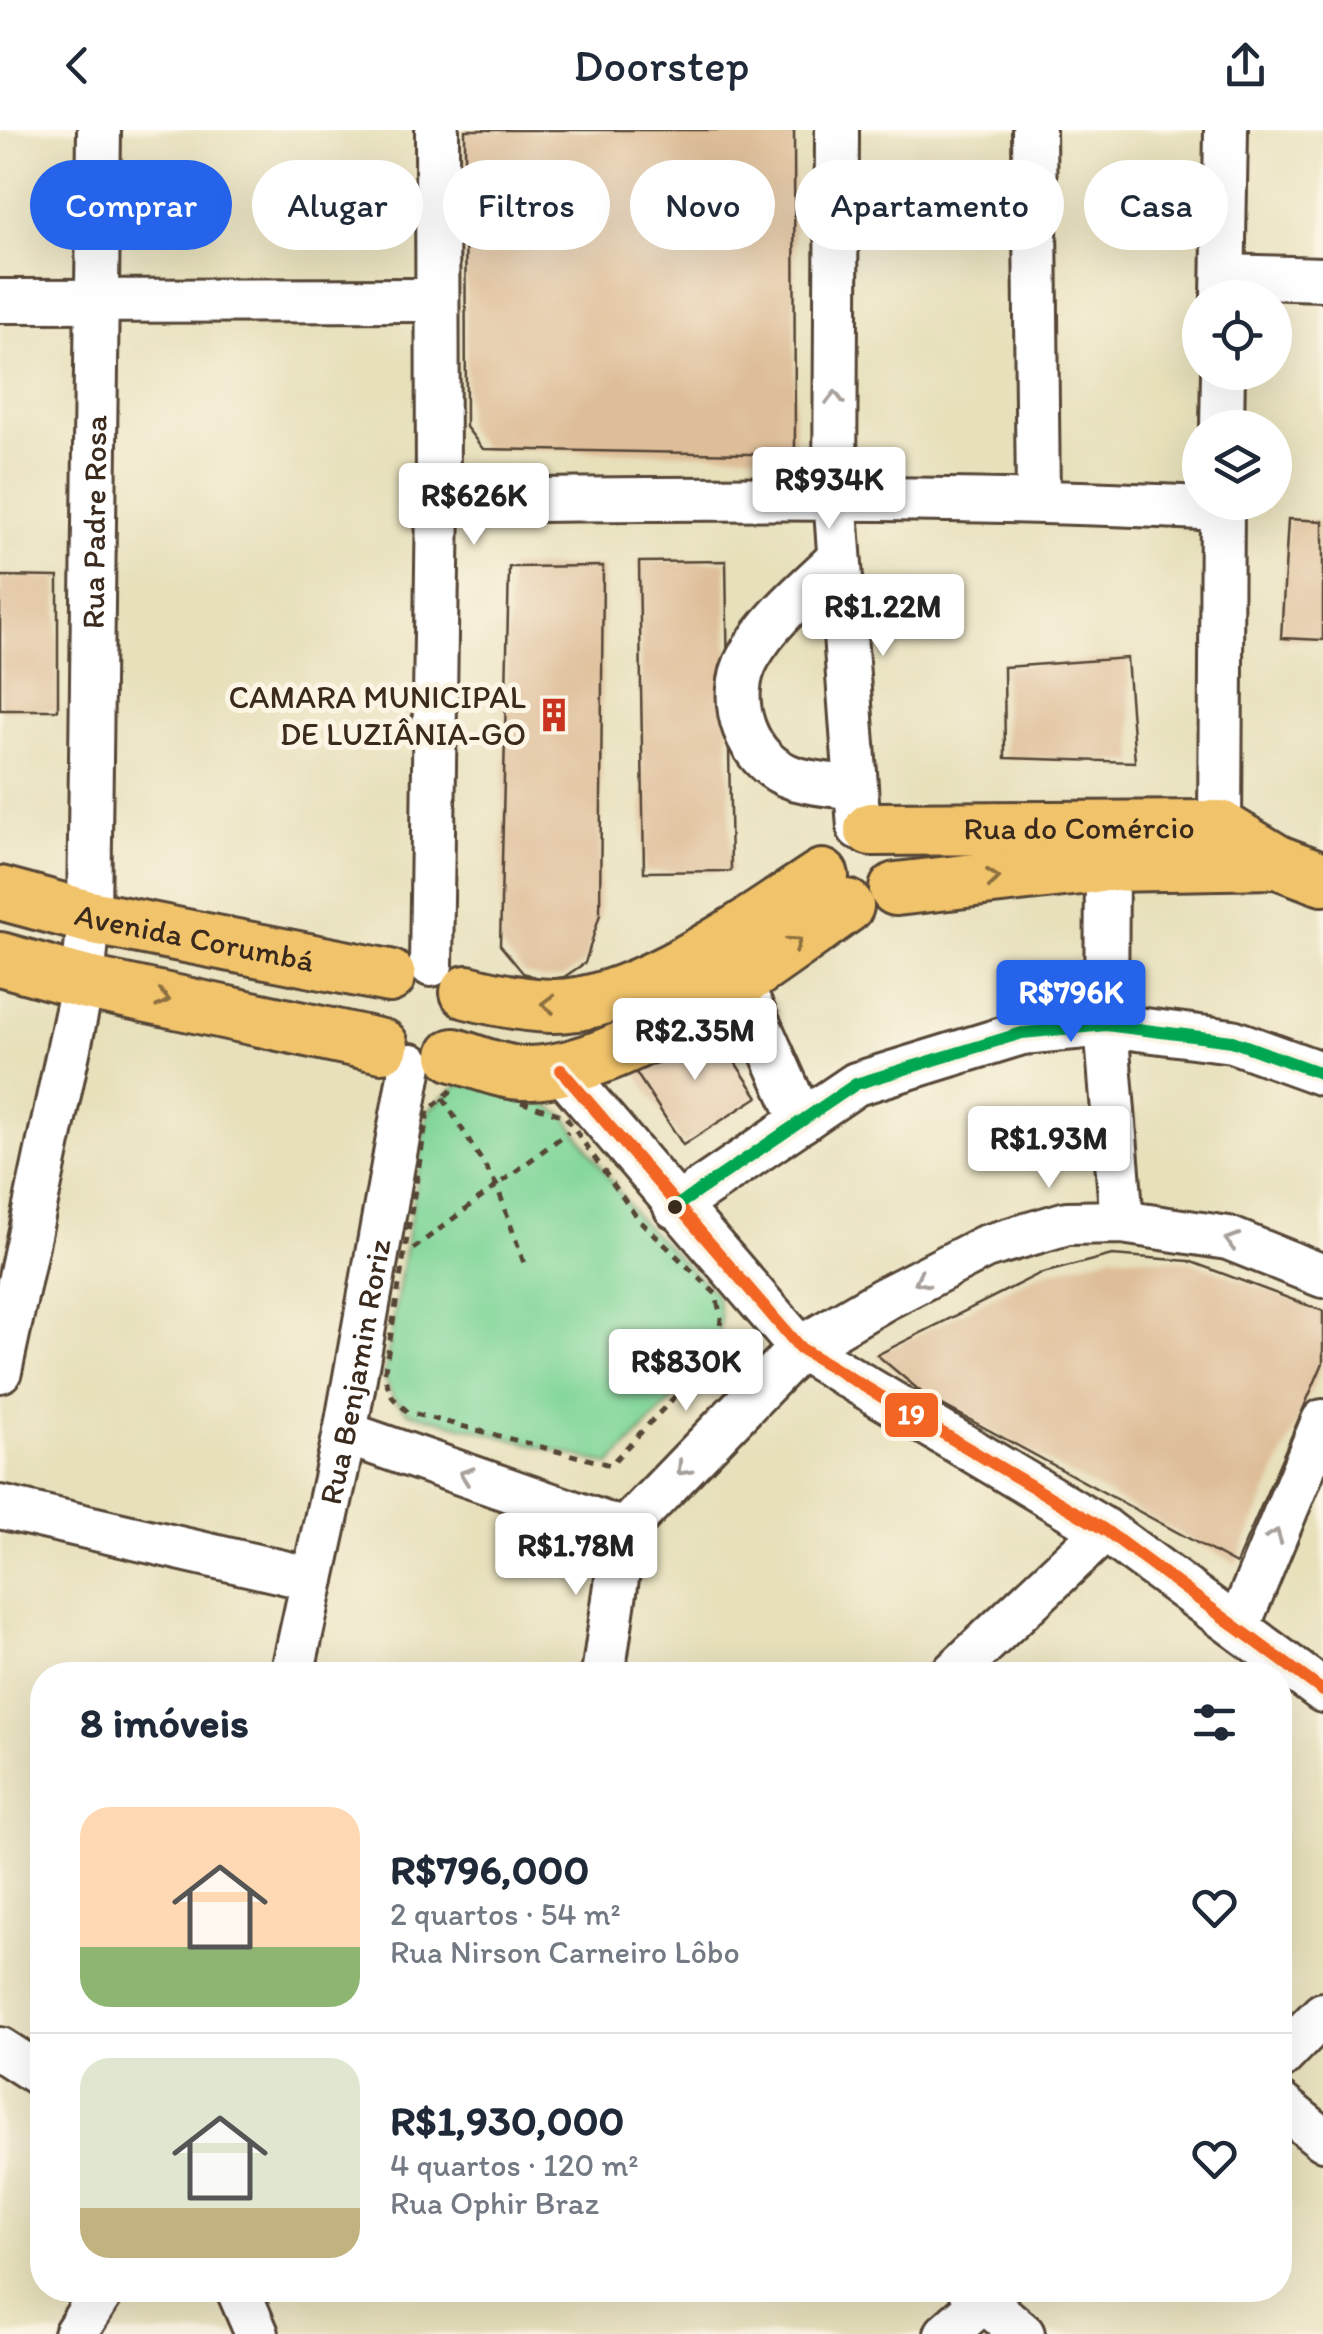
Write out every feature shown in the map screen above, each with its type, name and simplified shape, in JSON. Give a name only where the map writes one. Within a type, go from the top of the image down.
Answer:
[{"type":"main road","points":[[862,815],[899,853],[901,878],[896,889],[868,908],[834,891],[821,862],[834,838],[862,815]]},
{"type":"main road","name":"Rua do Comércio","points":[[862,815],[1220,827],[1301,871]]},
{"type":"main road","name":"Rua do Comércio","points":[[896,889],[1108,865],[1301,871]]},
{"type":"main road","name":"Avenida Corumbá","points":[[0,892],[90,917],[429,978],[554,1006],[601,1000],[834,891]]},
{"type":"main road","name":"Avenida Corumbá","points":[[0,959],[422,1066],[518,1073],[562,1070],[614,1051],[740,982],[834,891]]},
{"type":"main road","points":[[429,978],[472,1014],[468,1037],[422,1066],[370,1016],[374,994],[429,978]]},
{"type":"street","name":"Rua Padre Rosa","points":[[83,982],[90,917],[99,130]]},
{"type":"street","points":[[429,978],[438,501],[437,130]]},
{"type":"street","points":[[837,130],[835,496],[862,815]]},
{"type":"street","points":[[1034,130],[1038,499]]},
{"type":"street","points":[[1223,280],[1226,130]]},
{"type":"street","points":[[1292,281],[1323,279]]},
{"type":"street","points":[[0,301],[435,300]]},
{"type":"street","points":[[438,501],[835,496],[1182,504]]},
{"type":"street","points":[[1220,827],[1222,520]]},
{"type":"street","points":[[839,558],[765,632],[746,660],[739,690],[740,718],[751,744],[770,767],[862,815]]},
{"type":"street","points":[[1108,865],[1106,1025],[1122,1222]]},
{"type":"street","points":[[0,1371],[83,982]]},
{"type":"street","points":[[740,982],[802,1120]]},
{"type":"street","points":[[675,1207],[856,1084],[1022,1033],[1106,1025],[1232,1041],[1323,1074]]},
{"type":"street","name":"Rua Benjamin Roriz","points":[[295,1662],[422,1066]]},
{"type":"street","points":[[562,1070],[675,1207],[800,1348],[1106,1530],[1284,1662]]},
{"type":"street","points":[[605,1662],[624,1530],[800,1348],[986,1247],[1068,1223],[1122,1222],[1228,1238],[1323,1276]]},
{"type":"street","points":[[1238,1626],[1323,1421]]},
{"type":"street","points":[[345,1433],[624,1530]]},
{"type":"street","points":[[0,1507],[312,1579]]},
{"type":"street","points":[[964,1662],[1106,1530]]},
{"type":"street","points":[[1292,1668],[1323,1692]]},
{"type":"street","points":[[1292,2046],[1323,2014]]},
{"type":"street","points":[[0,2049],[30,2068]]},
{"type":"street","points":[[1292,2114],[1323,2139]]},
{"type":"street","points":[[75,2334],[95,2302]]},
{"type":"street","points":[[243,2302],[257,2334]]},
{"type":"street","points":[[946,2334],[976,2302]]},
{"type":"street","points":[[993,2302],[1023,2334]]},
{"type":"path","points":[[422,1066],[460,1083],[564,1116],[638,1219],[716,1294],[722,1318],[717,1352],[610,1466],[408,1412],[393,1398],[384,1376],[428,1110],[422,1066]]},
{"type":"path","points":[[422,1066],[497,1186],[526,1269]]},
{"type":"path","points":[[404,1256],[574,1127]]},
{"type":"green space","points":[[460,1083],[540,1101],[565,1116],[638,1219],[716,1294],[721,1318],[717,1352],[610,1465],[408,1412],[393,1398],[384,1376],[428,1111]]},
{"type":"building","points":[[465,130],[794,130],[795,455],[483,449],[466,427],[465,250],[610,250],[610,160],[465,160]]},
{"type":"building","points":[[1288,520],[1323,521],[1323,640],[1281,638]]},
{"type":"building","points":[[726,561],[731,871],[644,872],[639,562]]},
{"type":"building","name":"CAMARA MUNICIPAL DE LUZIÂNIA-GO","points":[[603,566],[600,914],[585,963],[564,977],[544,980],[523,973],[500,945],[509,567]]},
{"type":"building","points":[[0,576],[58,577],[58,710],[0,710]]},
{"type":"building","points":[[1127,658],[1135,762],[1005,758],[1004,667]]},
{"type":"building","points":[[707,1020],[758,1097],[683,1145],[633,1068]]},
{"type":"building","points":[[1112,1255],[1189,1261],[1323,1311],[1323,1363],[1236,1564],[926,1396],[877,1355],[1039,1274]]},
{"type":"transit line","points":[[675,1207],[856,1084],[1022,1033],[1106,1025],[1232,1041],[1323,1074]]},
{"type":"transit line","name":"19","points":[[561,1070],[800,1348],[1105,1530],[1284,1662]]},
{"type":"transit line","name":"19","points":[[1292,1668],[1323,1691]]},
{"type":"place","name":"CAMARA MUNICIPAL DE LUZIÂNIA-GO","points":[[554,715]]}]
